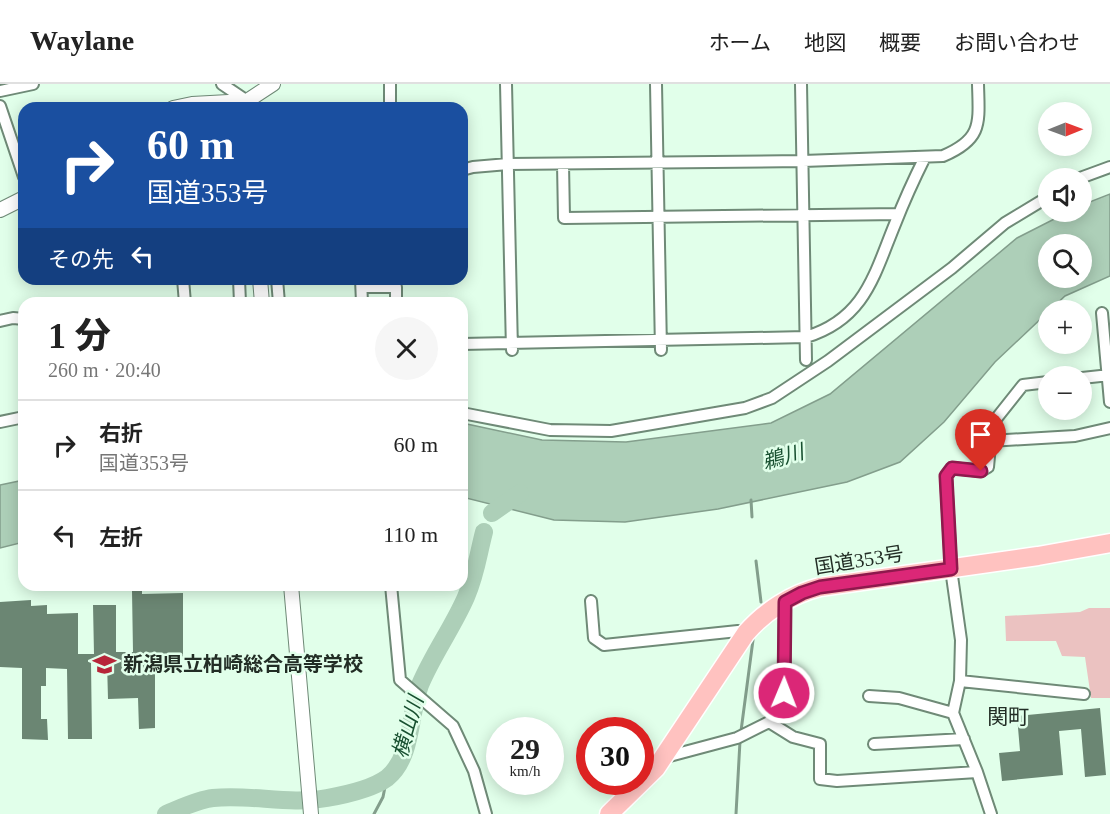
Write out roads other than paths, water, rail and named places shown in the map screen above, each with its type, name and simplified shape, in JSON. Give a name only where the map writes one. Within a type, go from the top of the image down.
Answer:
[{"type":"highway","name":"国道353号","points":[[609,814],[651,774],[746,633],[763,615],[785,602],[820,587],[951,569],[1110,543]]},
{"type":"street","points":[[0,91],[33,84]]},
{"type":"street","points":[[222,84],[243,102]]},
{"type":"street","points":[[251,102],[273,84]]},
{"type":"street","points":[[390,84],[390,102]]},
{"type":"street","points":[[506,84],[512,346]]},
{"type":"street","points":[[656,84],[661,345]]},
{"type":"street","points":[[801,84],[806,360]]},
{"type":"street","points":[[468,168],[508,164],[803,161],[943,156],[961,148],[976,130],[979,114],[978,84]]},
{"type":"street","points":[[0,106],[18,159]]},
{"type":"street","points":[[468,344],[661,345],[806,337],[825,332],[857,306],[868,291],[898,214],[925,156]]},
{"type":"street","points":[[563,164],[564,218],[898,214]]},
{"type":"street","points":[[1092,174],[1110,167]]},
{"type":"street","points":[[0,210],[18,201]]},
{"type":"street","points":[[468,414],[550,430],[611,431],[746,408],[772,398],[828,361],[952,268],[1005,223],[1038,203]]},
{"type":"street","points":[[378,285],[396,287],[396,297]]},
{"type":"street","points":[[1102,313],[1110,402]]},
{"type":"street","points":[[0,321],[18,318]]},
{"type":"street","points":[[1092,377],[1109,375]]},
{"type":"street","points":[[991,814],[977,772],[953,714],[960,681],[961,640],[951,569],[946,476],[952,468],[981,471],[988,467],[992,424],[1023,385],[1038,383]]},
{"type":"street","points":[[0,422],[18,418]]},
{"type":"street","points":[[990,441],[1075,436],[1110,428]]},
{"type":"street","points":[[292,591],[311,813]]},
{"type":"street","points":[[391,591],[398,675],[410,691],[448,720],[457,733],[474,771],[486,814]]},
{"type":"street","points":[[591,601],[594,638],[604,645],[726,632],[746,633]]},
{"type":"street","points":[[663,758],[741,736],[769,722],[777,712],[784,693],[785,602]]},
{"type":"street","points":[[960,681],[1084,694]]},
{"type":"street","points":[[869,696],[899,698],[953,714]]},
{"type":"street","points":[[769,722],[793,737],[820,744],[820,779],[837,781],[977,772]]},
{"type":"street","points":[[874,744],[964,739]]},
{"type":"water","name":"鵜川","points":[[1110,194],[1110,276],[1092,284],[1092,234],[1038,234],[1038,288],[1083,288],[1061,300],[1038,300],[1038,321],[995,362],[944,422],[900,462],[847,482],[718,509],[625,522],[554,520],[468,498],[468,424],[542,440],[626,442],[771,423],[830,394],[1017,238],[1048,222],[1092,222],[1092,201]]},
{"type":"water","points":[[18,481],[18,544],[0,548],[0,485]]},
{"type":"waterway","name":"横山川","points":[[492,513],[520,493]]},
{"type":"waterway","points":[[751,500],[752,517]]},
{"type":"waterway","name":"横山川","points":[[166,814],[195,802],[213,798],[298,800],[327,798],[366,788],[387,778],[402,759],[416,696],[469,589],[484,532]]},
{"type":"waterway","points":[[756,561],[761,602]]},
{"type":"waterway","points":[[741,731],[753,640]]},
{"type":"waterway","points":[[736,814],[740,741]]},
{"type":"waterway","points":[[374,814],[383,797],[387,777]]},
{"type":"place","name":"新潟県立柏崎総合高等学校","points":[[105,664]]},
{"type":"district","name":"関町","points":[[1008,717]]}]
